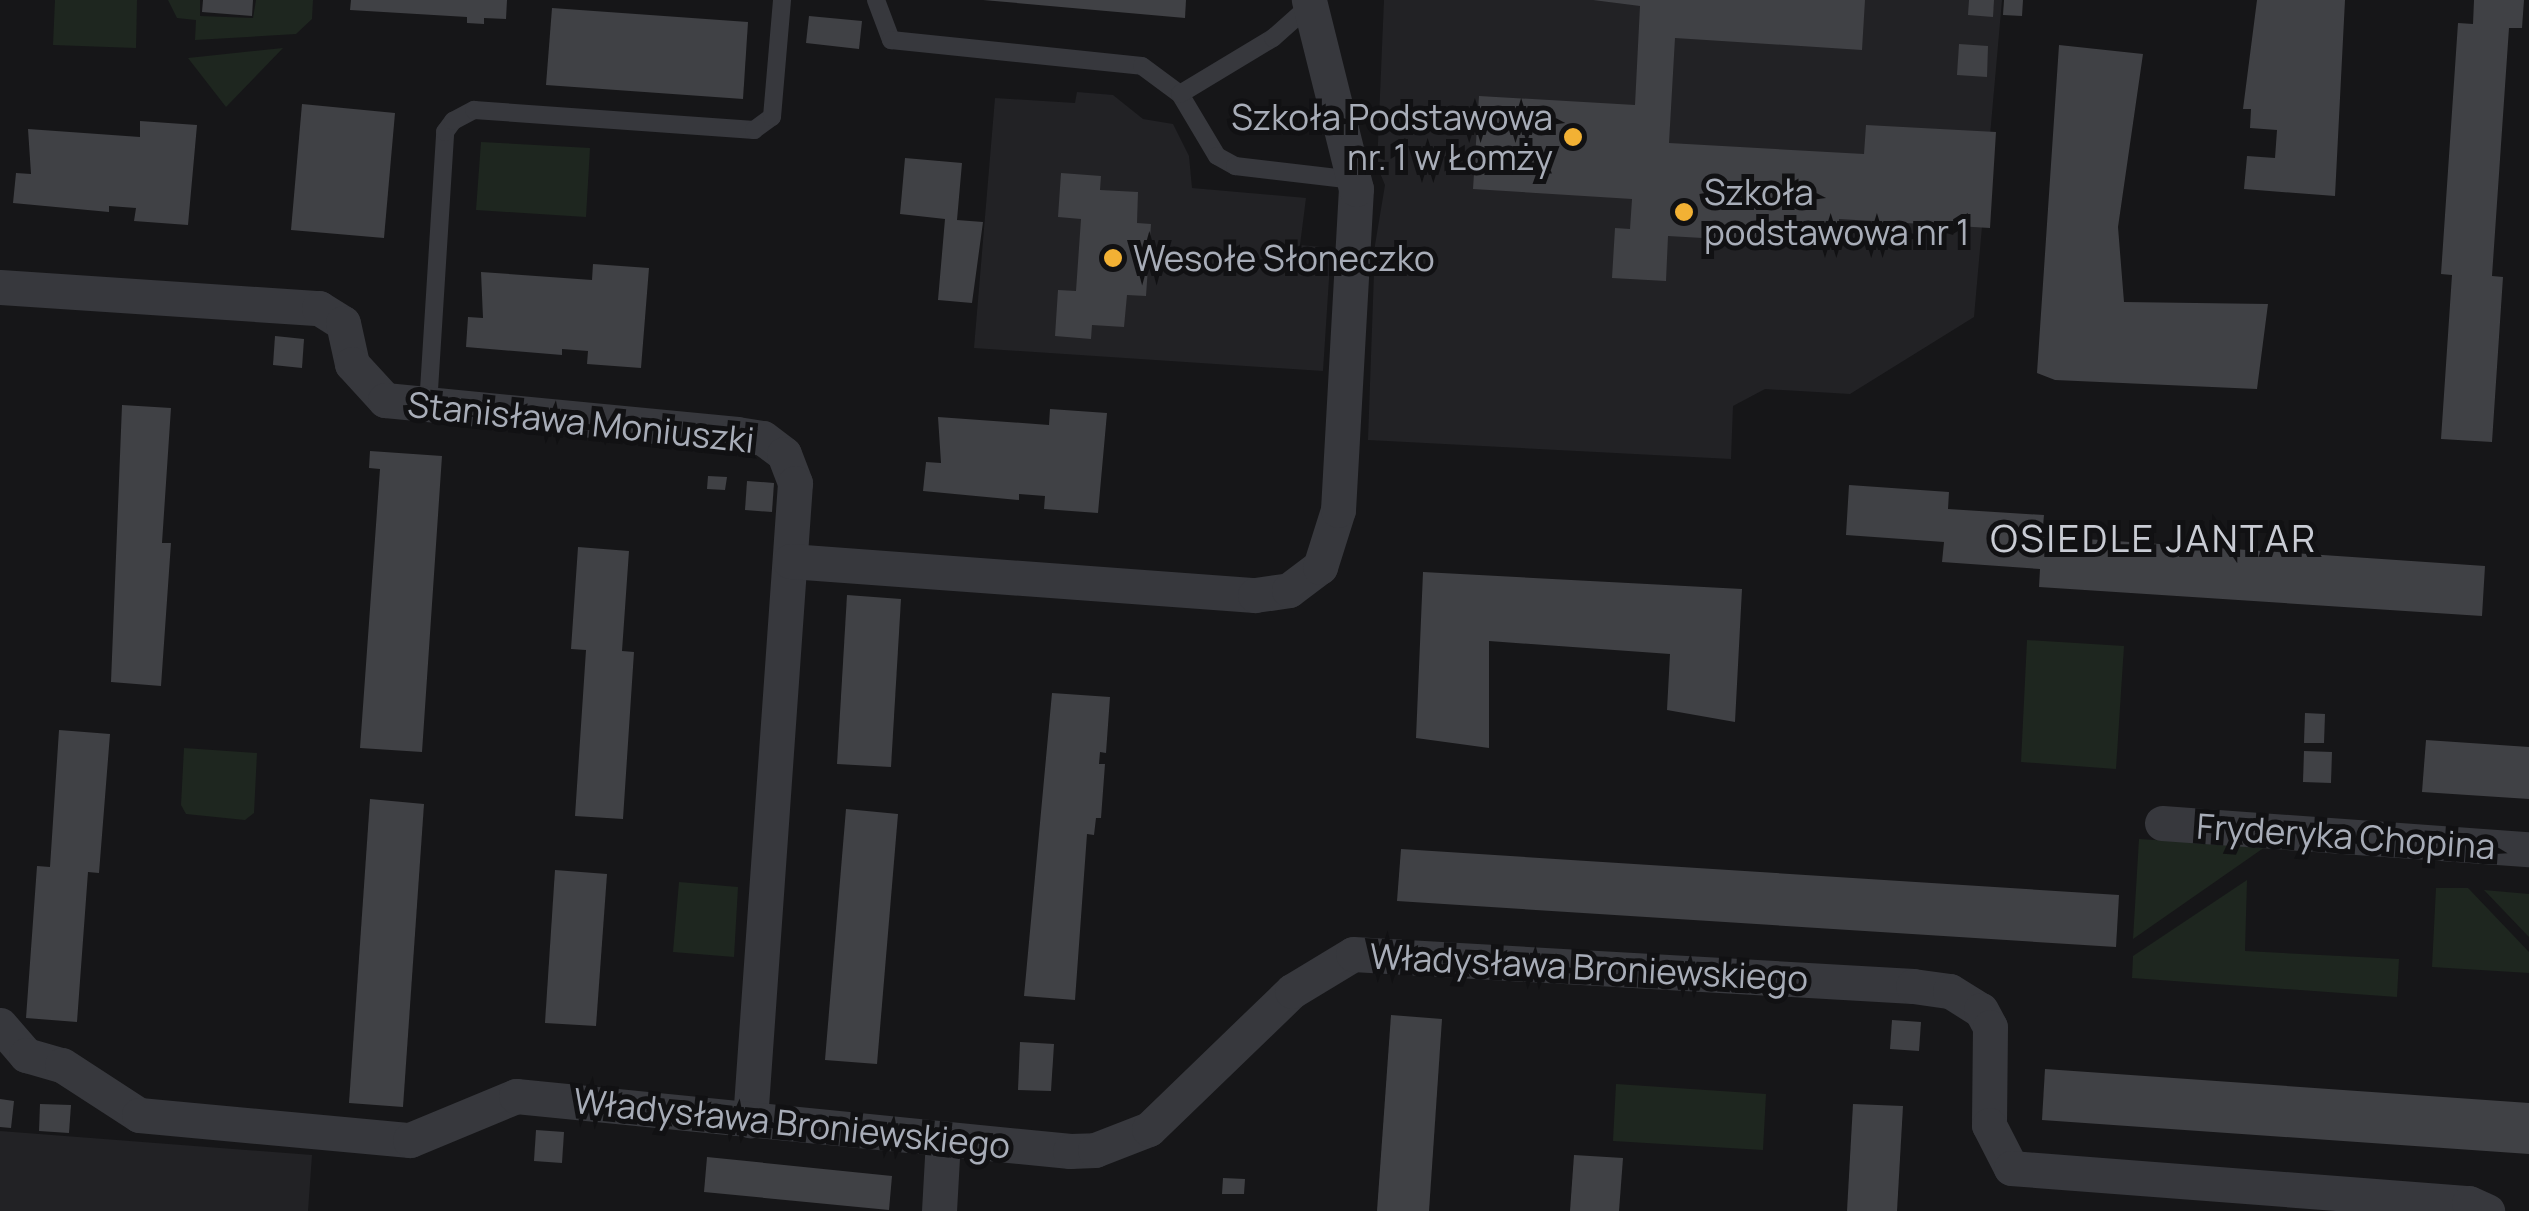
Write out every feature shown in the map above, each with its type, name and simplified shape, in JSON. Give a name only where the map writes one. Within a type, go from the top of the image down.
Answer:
[{"type":"street","points":[[790,561],[1254,595],[1307,580],[1329,551],[1338,510],[1354,180],[1309,3]]},
{"type":"street","name":"Stanisława Moniuszki","points":[[0,287],[319,308],[343,324],[352,364],[372,391],[428,406],[763,438],[784,454],[794,479],[790,561],[750,1120]]},
{"type":"street","name":"Fryderyka Chopina","points":[[2162,823],[2529,849]]},
{"type":"street","name":"Władysława Broniewskiego","points":[[0,1025],[26,1054],[62,1065],[138,1115],[410,1140],[434,1136],[477,1109],[516,1096],[1070,1151],[1135,1137],[1318,971],[1353,954],[1390,951],[1950,991],[1969,998],[1990,1027],[1989,1125],[2011,1168],[2469,1203],[2487,1211]]},
{"type":"street","points":[[939,1211],[943,1140]]},
{"type":"lane","points":[[428,406],[445,132],[452,121],[474,110],[754,130],[772,117],[782,0]]},
{"type":"lane","points":[[876,0],[891,40],[1142,66],[1180,94],[1211,147],[1235,166],[1354,180]]},
{"type":"lane","points":[[1180,94],[1273,38],[1309,3]]},
{"type":"shaded area","points":[[55,0],[137,0],[136,48],[53,45]]},
{"type":"shaded area","points":[[168,0],[200,0],[200,16],[253,18],[256,0],[313,0],[312,19],[296,34],[195,40],[196,20],[177,18]]},
{"type":"shaded area","name":"Szkoła podstawowa nr 1","points":[[1384,0],[2002,0],[1974,317],[1850,394],[1765,389],[1733,406],[1731,459],[1368,440],[1375,245],[1385,185],[1377,166]]},
{"type":"shaded area","points":[[283,48],[226,107],[188,58]]},
{"type":"shaded area","points":[[1077,92],[1113,95],[1143,119],[1173,124],[1189,156],[1192,188],[1306,198],[1300,245],[1331,248],[1323,371],[974,348],[995,98],[1075,103]]},
{"type":"shaded area","points":[[481,142],[590,148],[586,217],[476,210]]},
{"type":"shaded area","points":[[2027,640],[2124,646],[2116,769],[2021,762]]},
{"type":"shaded area","points":[[184,748],[257,753],[254,813],[245,820],[186,814],[181,805]]},
{"type":"shaded area","points":[[2139,839],[2265,847],[2133,939]]},
{"type":"shaded area","points":[[2247,880],[2245,951],[2399,959],[2397,997],[2132,978],[2133,956]]},
{"type":"shaded area","points":[[679,882],[738,887],[734,957],[673,952]]},
{"type":"shaded area","points":[[2436,888],[2468,888],[2529,952],[2529,973],[2432,967]]},
{"type":"shaded area","points":[[2484,890],[2529,894],[2529,937]]},
{"type":"shaded area","points":[[1616,1084],[1766,1094],[1763,1150],[1613,1141]]},
{"type":"shaded area","points":[[0,1131],[312,1155],[308,1211],[0,1211]]},
{"type":"building","points":[[203,0],[253,0],[252,16],[202,12]]},
{"type":"building","points":[[351,0],[507,0],[506,19],[484,18],[484,24],[467,23],[467,17],[350,10]]},
{"type":"building","points":[[983,0],[1186,0],[1185,18]]},
{"type":"building","name":"Szkoła Podstawowa nr. 1 w Łomży","points":[[1593,0],[1865,0],[1862,50],[1675,38],[1669,143],[1864,154],[1866,125],[1996,132],[1990,228],[1839,219],[1838,246],[1668,236],[1666,281],[1612,278],[1615,228],[1630,229],[1632,199],[1473,189],[1479,96],[1635,105],[1640,6]]},
{"type":"building","points":[[1969,0],[1994,0],[1993,17],[1968,15]]},
{"type":"building","points":[[2004,0],[2023,0],[2022,16],[2003,15]]},
{"type":"building","points":[[2257,0],[2345,0],[2335,196],[2244,189],[2247,156],[2275,158],[2277,130],[2250,128],[2251,109],[2243,109]]},
{"type":"building","points":[[2474,0],[2524,0],[2522,28],[2509,28],[2492,276],[2503,277],[2492,442],[2441,439],[2452,275],[2441,274],[2458,23],[2473,24]]},
{"type":"building","points":[[552,8],[748,22],[743,99],[546,85]]},
{"type":"building","points":[[809,16],[862,21],[859,49],[806,43]]},
{"type":"building","points":[[1959,44],[1988,46],[1987,77],[1957,75]]},
{"type":"building","points":[[2059,45],[2143,54],[2118,227],[2124,302],[2268,304],[2257,389],[2055,380],[2037,373]]},
{"type":"building","points":[[302,104],[395,113],[384,238],[291,230]]},
{"type":"building","points":[[140,121],[197,125],[188,225],[134,221],[136,208],[109,206],[109,212],[13,203],[16,173],[31,174],[28,129],[140,137]]},
{"type":"building","points":[[905,158],[962,163],[957,220],[983,222],[972,303],[938,300],[945,219],[900,214]]},
{"type":"building","name":"Wesołe Słoneczko","points":[[1061,173],[1101,176],[1100,190],[1138,192],[1137,223],[1151,224],[1146,296],[1127,295],[1124,327],[1092,325],[1091,339],[1055,336],[1058,290],[1076,291],[1081,219],[1058,217]]},
{"type":"building","points":[[593,264],[649,268],[641,368],[587,364],[588,351],[562,349],[562,355],[466,347],[468,317],[483,318],[481,272],[592,280]]},
{"type":"building","points":[[275,336],[304,339],[302,368],[273,365]]},
{"type":"building","points":[[122,405],[171,408],[162,543],[171,543],[161,686],[111,682]]},
{"type":"building","points":[[1050,409],[1107,413],[1098,513],[1044,509],[1045,496],[1019,494],[1019,500],[923,491],[926,462],[941,463],[938,417],[1049,425]]},
{"type":"building","points":[[370,451],[442,456],[422,752],[360,748],[380,469],[369,468]]},
{"type":"building","points":[[708,476],[727,477],[725,490],[707,489]]},
{"type":"building","points":[[747,481],[774,483],[772,512],[745,510]]},
{"type":"building","points":[[1849,485],[1949,492],[1948,509],[2044,515],[2042,536],[2485,566],[2482,616],[2039,587],[2040,569],[1942,562],[1944,542],[1846,535]]},
{"type":"building","points":[[578,547],[629,551],[622,651],[634,652],[623,819],[575,816],[586,650],[571,649]]},
{"type":"building","points":[[1423,572],[1742,589],[1735,722],[1667,710],[1670,654],[1489,641],[1489,748],[1416,738]]},
{"type":"building","points":[[847,595],[901,599],[891,767],[837,764]]},
{"type":"building","points":[[1052,693],[1110,697],[1106,753],[1100,752],[1099,764],[1105,764],[1101,818],[1096,818],[1094,835],[1087,834],[1075,1000],[1024,996]]},
{"type":"building","points":[[2305,713],[2325,714],[2324,743],[2304,743]]},
{"type":"building","points":[[59,730],[110,734],[99,873],[88,872],[77,1022],[26,1018],[37,866],[50,867]]},
{"type":"building","points":[[2426,740],[2529,747],[2529,799],[2422,792]]},
{"type":"building","points":[[2304,751],[2332,752],[2331,783],[2303,782]]},
{"type":"building","points":[[370,799],[424,804],[403,1107],[349,1103]]},
{"type":"building","points":[[846,809],[898,814],[877,1064],[825,1060]]},
{"type":"building","points":[[1401,849],[2119,895],[2116,947],[1397,901]]},
{"type":"building","points":[[555,870],[607,874],[596,1026],[545,1023]]},
{"type":"building","points":[[1391,1015],[1442,1019],[1429,1211],[1377,1211]]},
{"type":"building","points":[[1892,1020],[1921,1022],[1919,1051],[1890,1049]]},
{"type":"building","points":[[1020,1042],[1054,1044],[1051,1091],[1018,1090]]},
{"type":"building","points":[[2045,1069],[2529,1103],[2529,1154],[2042,1120]]},
{"type":"building","points":[[0,1099],[14,1101],[11,1128],[0,1127]]},
{"type":"building","points":[[40,1104],[71,1105],[69,1133],[39,1131]]},
{"type":"building","points":[[1853,1104],[1903,1106],[1897,1211],[1847,1211]]},
{"type":"building","points":[[536,1130],[564,1132],[562,1163],[534,1161]]},
{"type":"building","points":[[1574,1155],[1623,1158],[1619,1211],[1570,1211]]},
{"type":"building","points":[[707,1157],[892,1176],[889,1210],[704,1192]]},
{"type":"building","points":[[1223,1178],[1245,1179],[1244,1194],[1222,1194]]},
{"type":"place","name":"Szkoła Podstawowa nr. 1 w Łomży","points":[[1573,137]]},
{"type":"place","name":"Szkoła podstawowa nr 1","points":[[1684,212]]},
{"type":"place","name":"Wesołe Słoneczko","points":[[1113,258]]},
{"type":"district","name":"OSIEDLE JANTAR","points":[[2154,538]]}]
